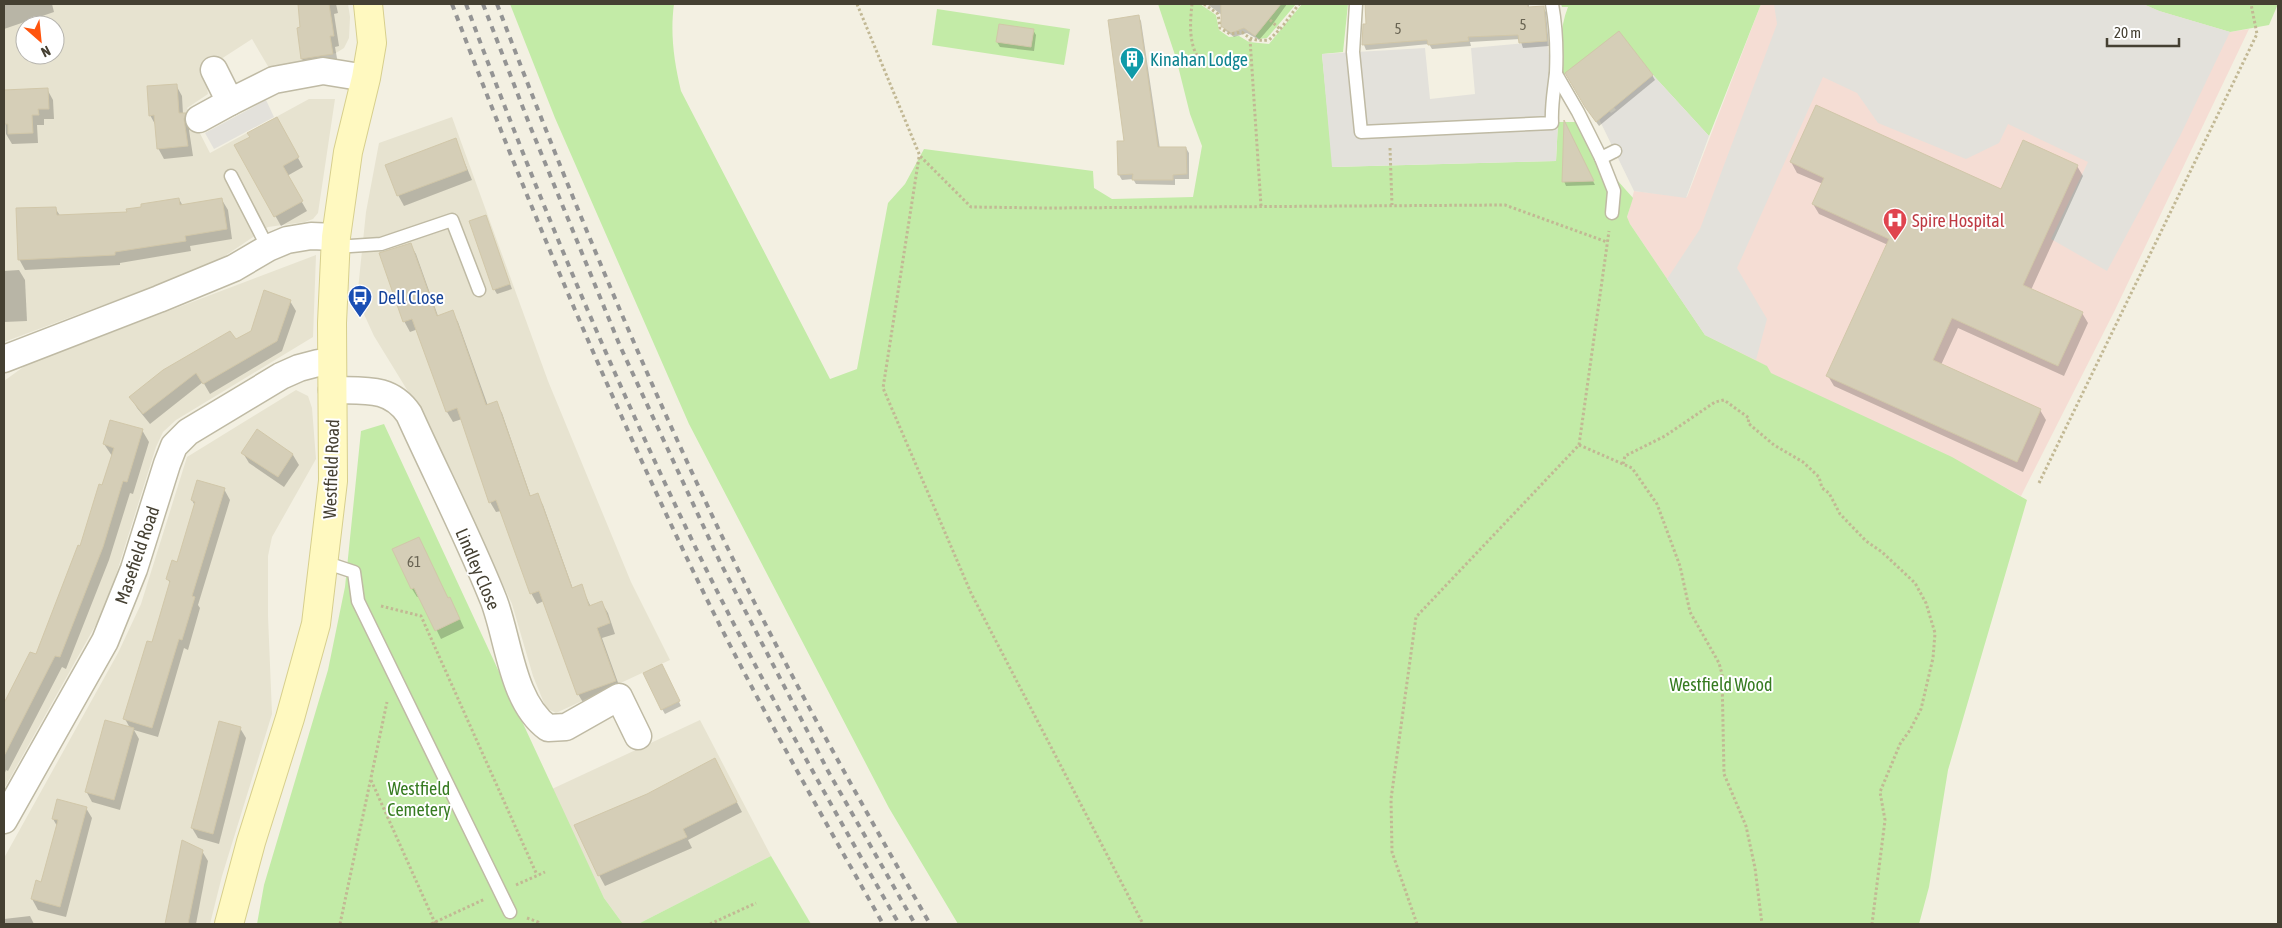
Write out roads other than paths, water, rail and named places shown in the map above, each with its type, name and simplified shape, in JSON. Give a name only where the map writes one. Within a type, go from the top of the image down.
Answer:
[{"type":"street","name":"Westfield Road","points":[[229,924],[251,842],[290,718],[316,624],[333,482],[332,363],[335,242],[348,152],[366,78],[372,43],[368,4]]},
{"type":"street","points":[[214,70],[230,102]]},
{"type":"street","points":[[199,119],[274,80],[323,72],[366,78]]},
{"type":"street","points":[[4,359],[234,268],[268,248],[287,240],[311,236],[335,242]]},
{"type":"street","name":"Masefield Road","points":[[4,820],[105,641],[134,569],[174,446],[188,432],[281,376],[318,362],[332,363]]},
{"type":"street","name":"Lindley Close","points":[[332,390],[380,392],[401,402],[409,414],[494,602],[515,674],[531,712],[548,728],[566,727],[619,697],[638,736]]},
{"type":"lane","points":[[1356,4],[1353,52],[1361,132],[1552,123],[1551,104],[1556,74],[1556,38],[1552,4]]},
{"type":"lane","points":[[1556,74],[1601,158],[1614,191],[1612,213]]},
{"type":"lane","points":[[1601,158],[1615,150]]},
{"type":"lane","points":[[231,176],[268,248]]},
{"type":"lane","points":[[335,242],[381,244],[452,220],[479,290]]},
{"type":"lane","points":[[324,562],[354,572],[358,600],[510,912]]},
{"type":"railway","points":[[452,4],[537,220],[661,503],[716,618],[762,706],[883,924]]},
{"type":"railway","points":[[466,4],[549,219],[609,360],[673,500],[706,569],[776,704],[899,924]]},
{"type":"railway","points":[[483,4],[530,126],[620,346],[720,562],[828,771],[915,924]]},
{"type":"railway","points":[[497,4],[551,143],[637,351],[731,555],[803,695],[930,924]]},
{"type":"place","name":"Kinahan Lodge","points":[[1132,80]]},
{"type":"place","name":"Spire Hospital","points":[[1895,241]]},
{"type":"place","name":"Dell Close","points":[[360,318]]},
{"type":"park label","name":"Westfield Wood","points":[[1721,684]]},
{"type":"park label","name":"Westfield Cemetery","points":[[419,798]]}]
